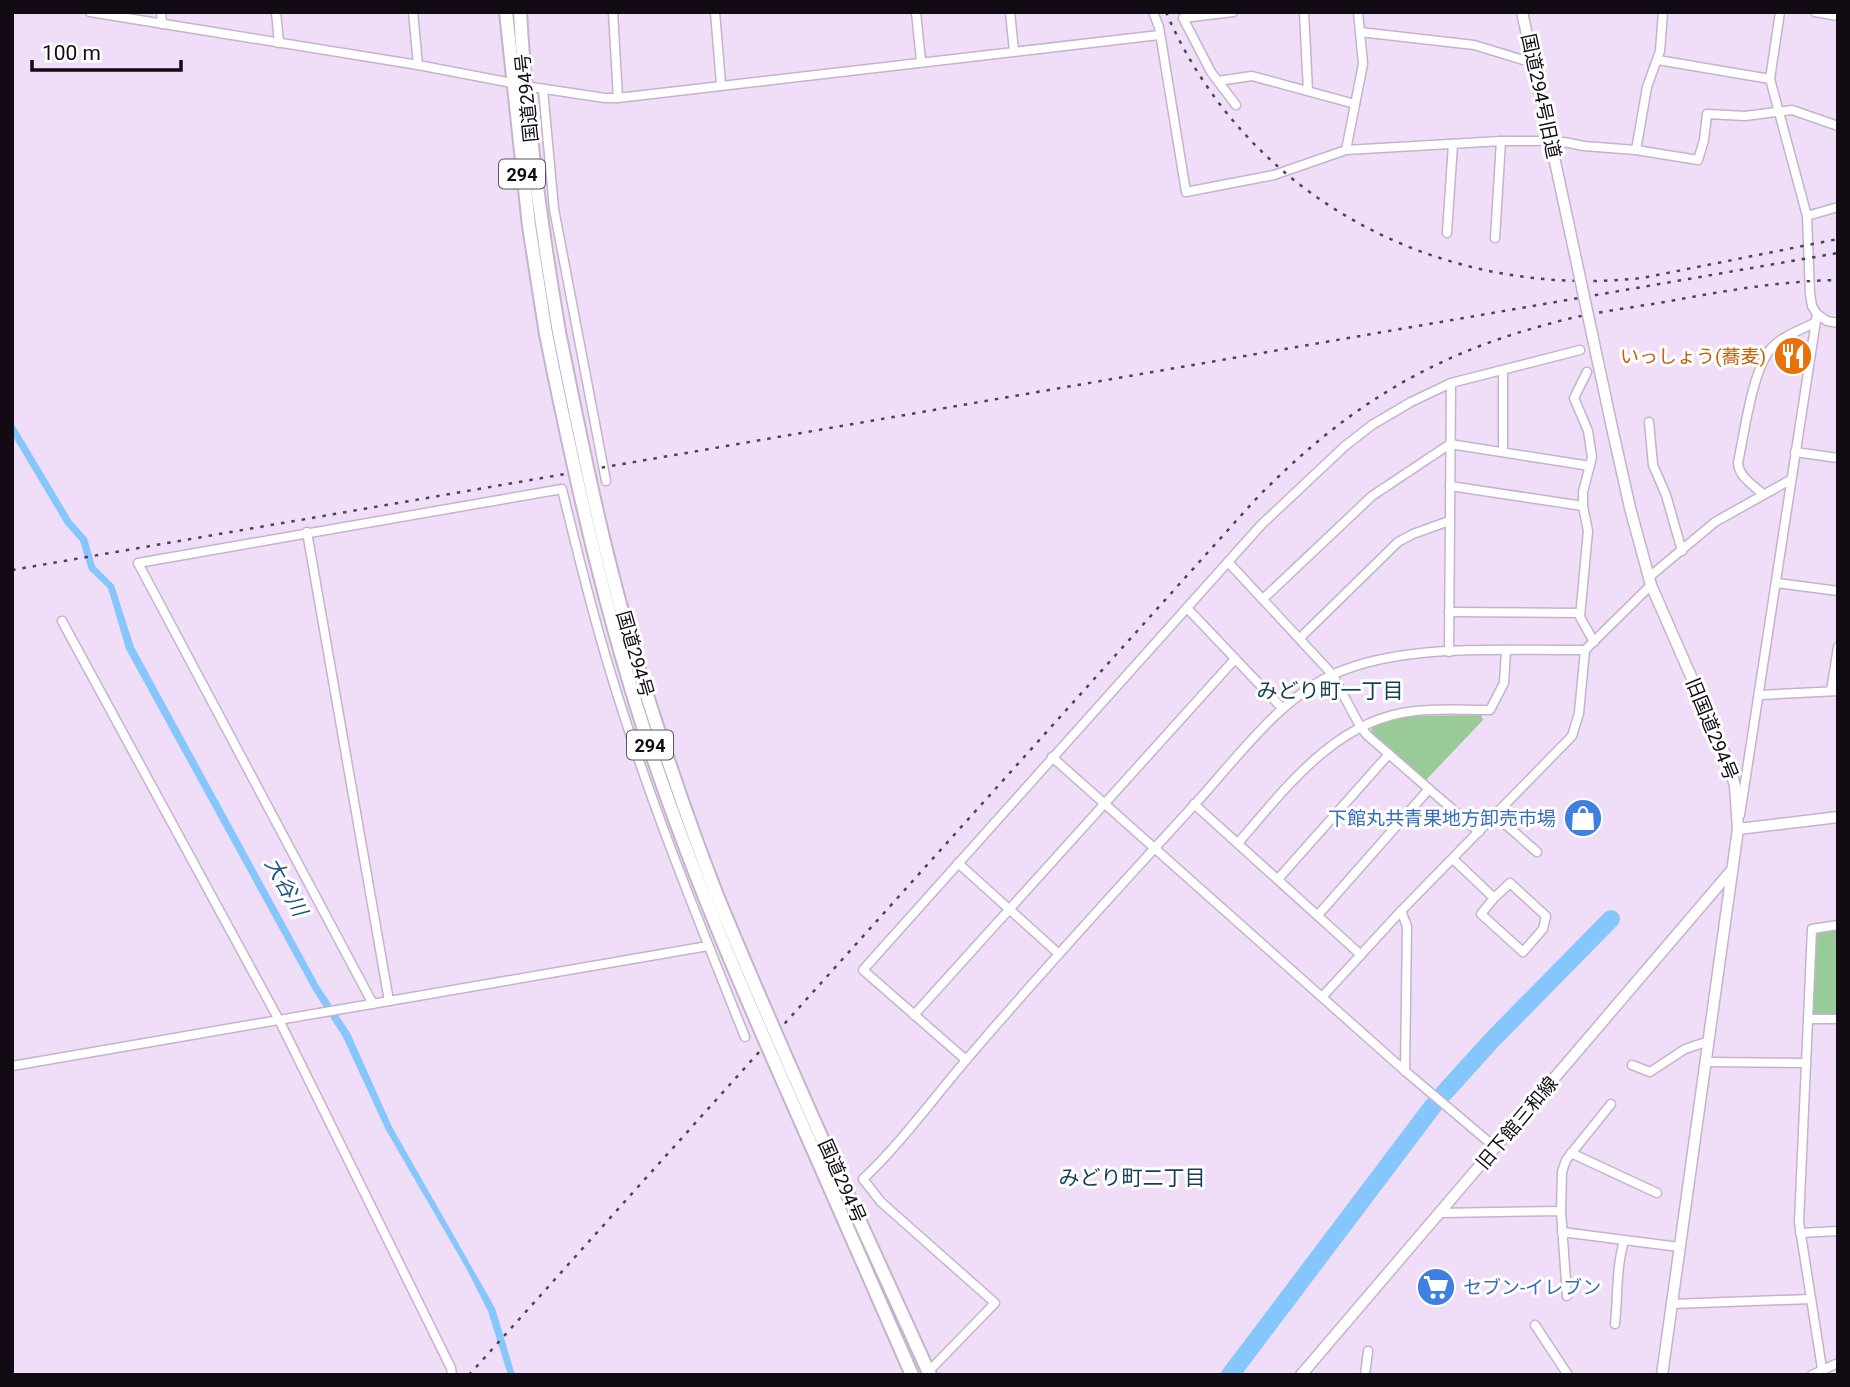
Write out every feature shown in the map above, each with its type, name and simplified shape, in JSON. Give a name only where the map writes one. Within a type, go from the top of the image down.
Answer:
[{"type":"highway","name":"国道294号","points":[[506,12],[528,226],[612,574],[666,754],[716,892],[912,1375]]},
{"type":"highway","name":"国道294号","points":[[520,12],[525,86],[553,333]]},
{"type":"highway","name":"国道294号","points":[[814,1135],[928,1374]]},
{"type":"street","points":[[90,12],[418,65],[512,83]]},
{"type":"street","points":[[161,12],[162,24]]},
{"type":"street","points":[[276,12],[279,43]]},
{"type":"street","points":[[413,12],[418,65]]},
{"type":"street","points":[[613,12],[618,98]]},
{"type":"street","points":[[715,12],[721,84]]},
{"type":"street","points":[[916,12],[921,61]]},
{"type":"street","points":[[1010,12],[1014,51]]},
{"type":"street","points":[[1153,12],[1159,27],[1186,192],[1273,175],[1346,150],[1538,141]]},
{"type":"street","points":[[1234,12],[1183,18],[1218,81],[1236,105]]},
{"type":"street","points":[[1304,12],[1308,91]]},
{"type":"street","points":[[1346,150],[1363,64],[1358,12]]},
{"type":"street","name":"国道294号旧道","points":[[1522,12],[1559,180]]},
{"type":"street","points":[[1636,149],[1647,87],[1658,61],[1663,12]]},
{"type":"street","points":[[1780,12],[1770,79],[1807,216],[1810,294],[1816,318],[1738,829],[1838,817]]},
{"type":"street","points":[[1815,12],[1838,16]]},
{"type":"street","points":[[1360,32],[1474,45],[1533,63]]},
{"type":"street","points":[[525,86],[618,98],[1159,35]]},
{"type":"street","points":[[1658,61],[1770,79]]},
{"type":"street","points":[[1218,81],[1252,76],[1355,104]]},
{"type":"street","points":[[543,89],[554,209],[606,481]]},
{"type":"street","points":[[1564,142],[1636,149],[1698,160],[1707,114],[1745,116],[1792,110],[1838,126]]},
{"type":"street","points":[[1495,238],[1501,141]]},
{"type":"street","points":[[1447,233],[1453,144]]},
{"type":"street","name":"旧国道294号","points":[[1559,180],[1613,432],[1650,582],[1728,761],[1735,786],[1738,829],[1662,1375]]},
{"type":"street","points":[[1807,216],[1837,208]]},
{"type":"street","points":[[1763,494],[1747,480],[1739,470],[1738,463],[1758,377],[1769,351],[1816,318],[1838,323]]},
{"type":"street","points":[[967,1060],[863,970],[1228,562],[1296,489],[1345,446],[1411,401],[1451,383],[1580,350]]},
{"type":"street","points":[[1503,370],[1503,452]]},
{"type":"street","points":[[1587,372],[1574,398],[1588,431],[1592,457],[1583,492],[1588,531],[1580,617],[1594,642]]},
{"type":"street","points":[[1449,652],[1451,383]]},
{"type":"street","points":[[1649,422],[1653,465],[1667,495],[1682,551]]},
{"type":"street","points":[[1263,599],[1372,496],[1450,444],[1590,466]]},
{"type":"street","points":[[1795,452],[1838,458]]},
{"type":"street","points":[[928,1374],[995,1303],[881,1202],[863,1178],[892,1151],[1059,954],[1282,708],[1332,674],[1381,658],[1449,652],[1585,650],[1650,582],[1715,522],[1790,480]]},
{"type":"street","points":[[1450,486],[1583,506]]},
{"type":"street","points":[[373,1004],[138,563],[562,489],[583,575],[621,706],[669,844],[745,1037]]},
{"type":"street","points":[[1300,638],[1398,542],[1450,521]]},
{"type":"street","points":[[307,532],[389,1001]]},
{"type":"street","points":[[1228,562],[1332,674],[1360,726],[1479,832]]},
{"type":"street","points":[[1777,583],[1838,591]]},
{"type":"street","points":[[1186,608],[1282,708]]},
{"type":"street","points":[[1449,612],[1580,613]]},
{"type":"street","points":[[62,621],[282,1019],[452,1375]]},
{"type":"street","points":[[1760,695],[1835,691],[1838,647]]},
{"type":"street","points":[[1322,998],[1401,911],[1572,736],[1579,713],[1585,650]]},
{"type":"street","points":[[1238,843],[1319,755],[1360,726],[1382,717],[1416,711],[1490,710],[1504,683],[1506,651]]},
{"type":"street","points":[[914,1015],[1102,803],[1235,659]]},
{"type":"street","points":[[1278,879],[1389,754]]},
{"type":"street","points":[[1052,757],[1322,998],[1496,1148]]},
{"type":"street","points":[[1318,915],[1429,789]]},
{"type":"street","points":[[1195,804],[1361,955]]},
{"type":"street","points":[[1495,815],[1537,852]]},
{"type":"street","points":[[1452,859],[1494,898]]},
{"type":"street","points":[[958,863],[1059,954]]},
{"type":"street","name":"旧下館三和線","points":[[1301,1375],[1731,870]]},
{"type":"street","points":[[1510,883],[1546,916],[1544,929],[1523,951],[1481,914],[1494,898],[1510,883]]},
{"type":"street","points":[[1401,911],[1407,926],[1405,1071]]},
{"type":"street","points":[[1823,1372],[1800,1233],[1805,1063],[1812,929],[1838,925]]},
{"type":"street","points":[[12,1066],[708,946]]},
{"type":"street","points":[[1809,1018],[1838,1018]]},
{"type":"street","points":[[1632,1065],[1650,1072],[1685,1049],[1709,1041]]},
{"type":"street","points":[[1706,1062],[1805,1063]]},
{"type":"street","points":[[1567,1296],[1561,1211],[1562,1172],[1566,1160],[1611,1104]]},
{"type":"street","points":[[1572,1153],[1657,1193]]},
{"type":"street","points":[[1441,1213],[1561,1211]]},
{"type":"street","points":[[1800,1233],[1838,1231]]},
{"type":"street","points":[[1562,1232],[1679,1247]]},
{"type":"street","points":[[1615,1324],[1619,1287],[1617,1264],[1624,1241]]},
{"type":"street","points":[[1672,1304],[1811,1299]]},
{"type":"street","points":[[1535,1325],[1568,1375]]},
{"type":"street","points":[[1365,1375],[1368,1351]]},
{"type":"street","points":[[1812,1375],[1838,1363]]},
{"type":"green space","points":[[1481,715],[1483,720],[1426,780],[1371,732],[1373,725],[1407,716]]},
{"type":"green space","points":[[1838,929],[1838,1016],[1813,1014],[1816,936],[1820,932]]},
{"type":"water","points":[[12,421],[71,520],[87,538],[95,566],[114,585],[134,647],[319,986],[350,1033],[392,1127],[495,1308],[515,1375],[508,1375],[488,1311],[386,1130],[343,1037],[313,990],[126,649],[108,588],[89,570],[80,541],[65,524],[12,435]]},
{"type":"waterway","points":[[1444,1093],[1611,919]]},
{"type":"waterway","points":[[1230,1375],[1433,1106]]},
{"type":"railway","points":[[1166,12],[1202,78],[1247,136],[1300,185],[1360,224],[1425,253],[1495,272],[1568,281],[1642,278],[1838,239]]},
{"type":"railway","points":[[12,570],[1838,253]]},
{"type":"railway","points":[[469,1375],[1254,501],[1318,441],[1386,392],[1461,354],[1502,338],[1559,321],[1602,312],[1748,288],[1838,280]]},
{"type":"place","name":"いっしょう(蕎麦)","points":[[1793,356]]},
{"type":"place","name":"下館丸共青果地方卸売市場","points":[[1583,818]]},
{"type":"place","name":"セブン-イレブン","points":[[1436,1287]]},
{"type":"district","name":"みどり町一丁目","points":[[1330,691]]},
{"type":"district","name":"みどり町二丁目","points":[[1132,1178]]},
{"type":"water label","name":"大谷川","points":[[286,887]]}]
